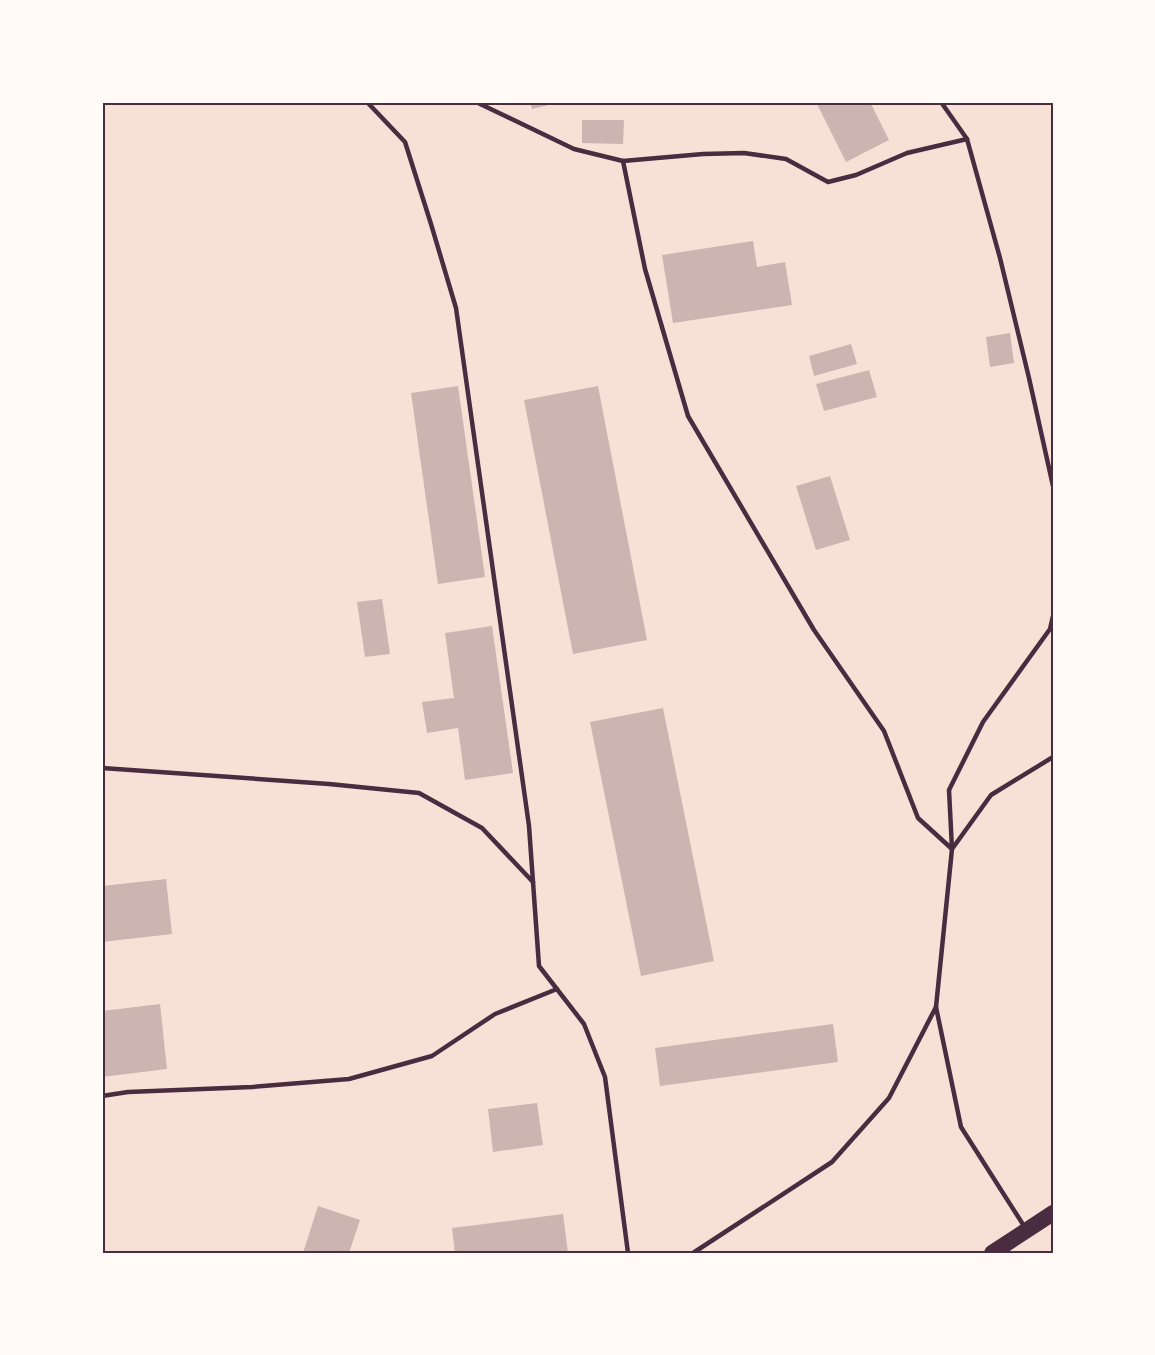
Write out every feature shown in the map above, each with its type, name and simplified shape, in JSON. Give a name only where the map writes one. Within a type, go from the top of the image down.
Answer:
[{"type":"highway","points":[[992,1253],[1053,1214]]},
{"type":"lane","points":[[367,102],[405,142],[456,308],[529,826],[539,966],[584,1024],[605,1077],[628,1253]]},
{"type":"lane","points":[[476,102],[574,149],[623,161],[744,153],[786,159],[828,182],[856,175],[907,153],[967,139]]},
{"type":"lane","points":[[941,102],[967,139],[1000,258],[1053,486]]},
{"type":"lane","points":[[623,161],[645,269],[688,416],[814,630],[884,731],[918,818],[952,849]]},
{"type":"lane","points":[[1027,1230],[961,1127],[936,1007],[952,849],[949,790],[983,722],[1050,629],[1053,616]]},
{"type":"lane","points":[[952,849],[992,795],[1053,757]]},
{"type":"lane","points":[[102,768],[329,784],[418,793],[482,828],[533,882]]},
{"type":"lane","points":[[102,1096],[128,1092],[252,1087],[349,1079],[432,1056],[495,1014],[557,989]]},
{"type":"lane","points":[[693,1253],[832,1162],[889,1098],[936,1007]]},
{"type":"building","points":[[530,102],[557,102],[557,103],[532,109]]},
{"type":"building","points":[[816,102],[870,102],[889,140],[846,162]]},
{"type":"building","points":[[582,120],[624,120],[623,144],[582,143]]},
{"type":"building","points":[[753,241],[757,267],[785,262],[792,305],[673,323],[662,255]]},
{"type":"building","points":[[1010,333],[1014,363],[990,367],[986,337]]},
{"type":"building","points":[[851,344],[857,364],[814,376],[809,356]]},
{"type":"building","points":[[869,370],[877,397],[824,411],[816,384]]},
{"type":"building","points":[[458,386],[485,577],[438,584],[411,393]]},
{"type":"building","points":[[598,386],[647,640],[573,654],[524,400]]},
{"type":"building","points":[[830,476],[850,540],[816,550],[796,486]]},
{"type":"building","points":[[382,599],[390,654],[365,657],[357,602]]},
{"type":"building","points":[[492,626],[513,773],[465,780],[458,728],[427,733],[422,702],[454,698],[445,633]]},
{"type":"building","points":[[663,708],[714,961],[641,976],[590,722]]},
{"type":"building","points":[[166,879],[172,934],[102,942],[102,886]]},
{"type":"building","points":[[160,1004],[167,1069],[102,1077],[102,1011]]},
{"type":"building","points":[[833,1024],[838,1062],[660,1086],[655,1048]]},
{"type":"building","points":[[537,1103],[543,1145],[493,1152],[488,1109]]},
{"type":"building","points":[[318,1206],[360,1220],[349,1253],[303,1253]]},
{"type":"building","points":[[563,1214],[568,1253],[455,1253],[452,1228]]}]
